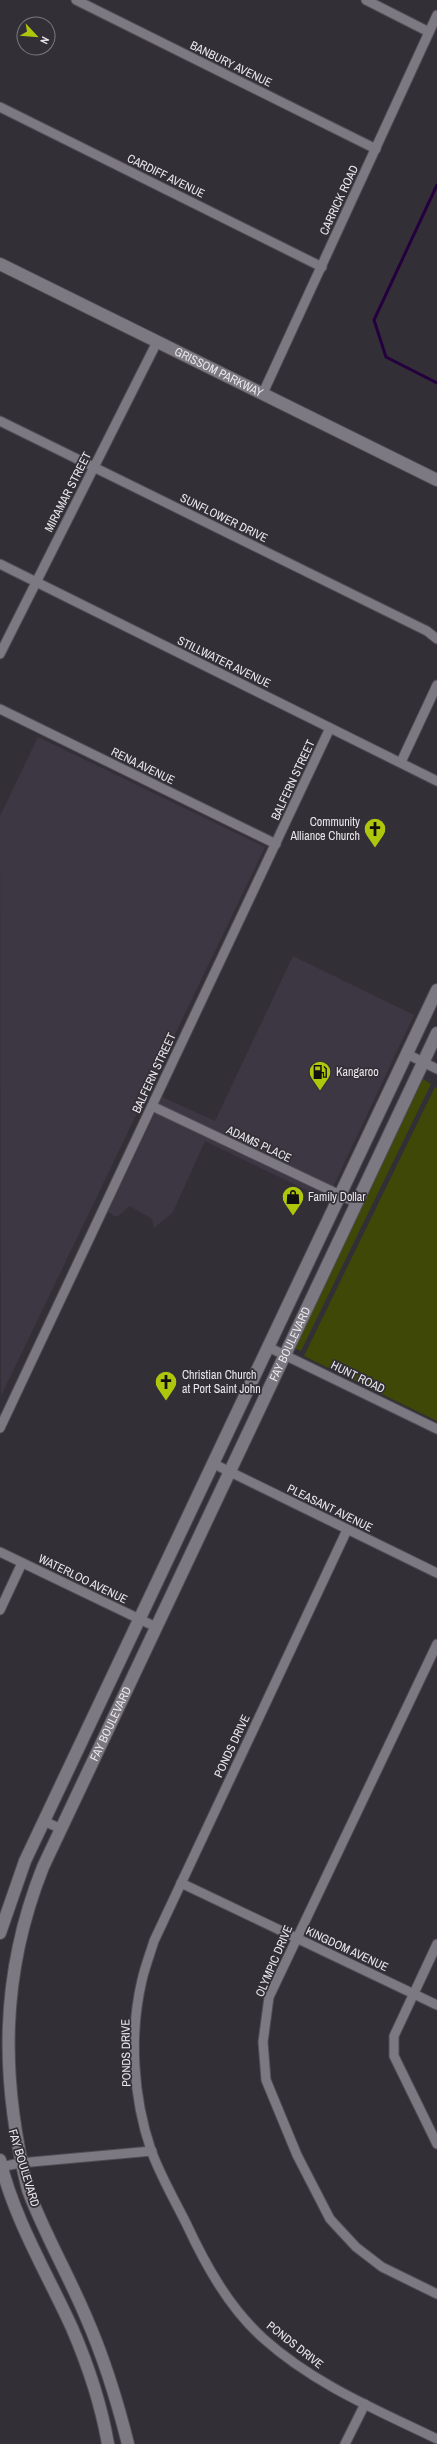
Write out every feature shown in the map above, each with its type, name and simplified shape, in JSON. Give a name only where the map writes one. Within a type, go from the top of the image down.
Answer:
[{"type":"main road","name":"GRISSOM PARKWAY","points":[[0,264],[437,480]]},
{"type":"main road","name":"FAY BOULEVARD","points":[[0,1933],[12,1894],[44,1821],[437,990]]},
{"type":"main road","name":"FAY BOULEVARD","points":[[128,2444],[99,2347],[42,2223],[20,2163],[11,2128],[3,2070],[5,2000],[11,1966],[28,1905],[43,1867],[437,1033]]},
{"type":"main road","name":"FAY BOULEVARD","points":[[1,2164],[28,2237],[72,2329],[92,2378],[108,2444]]},
{"type":"street","name":"BANBURY AVENUE","points":[[76,0],[376,149]]},
{"type":"street","points":[[366,0],[430,32]]},
{"type":"street","name":"CARRICK ROAD","points":[[262,393],[322,267],[437,16]]},
{"type":"street","name":"CARDIFF AVENUE","points":[[0,107],[322,267]]},
{"type":"street","name":"MIRAMAR STREET","points":[[0,654],[157,342]]},
{"type":"street","name":"SUNFLOWER DRIVE","points":[[0,421],[427,631],[437,639]]},
{"type":"street","name":"STILLWATER AVENUE","points":[[0,564],[437,781]]},
{"type":"street","points":[[401,762],[437,685]]},
{"type":"street","name":"RENA AVENUE","points":[[0,709],[276,844]]},
{"type":"street","name":"BALFERN STREET","points":[[0,1428],[4,1408],[152,1106],[330,728]]},
{"type":"street","points":[[407,1054],[437,1069]]},
{"type":"street","name":"ADAMS PLACE","points":[[152,1106],[357,1203]]},
{"type":"street","name":"HUNT ROAD","points":[[268,1347],[437,1429]]},
{"type":"street","name":"PLEASANT AVENUE","points":[[212,1464],[437,1574]]},
{"type":"street","name":"PONDS DRIVE","points":[[347,1530],[154,1941],[142,1980],[135,2029],[135,2069],[140,2108],[152,2151],[201,2255],[232,2303],[263,2338],[308,2373],[365,2404],[437,2439]]},
{"type":"street","name":"WATERLOO AVENUE","points":[[0,1552],[156,1627]]},
{"type":"street","points":[[0,1610],[22,1563]]},
{"type":"street","name":"OLYMPIC DRIVE","points":[[437,1644],[269,1997],[263,2042],[266,2080],[297,2155],[330,2219],[356,2247],[382,2267],[437,2294]]},
{"type":"street","points":[[44,1821],[61,1828]]},
{"type":"street","name":"KINGDOM AVENUE","points":[[181,1883],[437,2005]]},
{"type":"street","points":[[437,1944],[412,1994],[394,2036],[394,2056],[437,2144]]},
{"type":"street","points":[[1,2164],[152,2151]]},
{"type":"street","points":[[345,2444],[365,2404]]},
{"type":"shaded area","points":[[38,737],[265,847],[1,1396],[0,816]]},
{"type":"shaded area","points":[[293,956],[414,1015],[333,1187],[159,1104],[162,1097],[215,1121]]},
{"type":"shaded area","points":[[155,1113],[329,1196],[327,1200],[205,1141],[173,1212],[154,1228],[152,1219],[130,1206],[117,1217],[108,1212]]},
{"type":"green space","points":[[423,1079],[431,1084],[301,1351],[295,1348]]},
{"type":"green space","points":[[435,1087],[437,1088],[437,1421],[304,1356]]},
{"type":"waterway","points":[[437,185],[374,320],[386,357],[437,383]]},
{"type":"place","name":"Community Alliance Church","points":[[375,848]]},
{"type":"place","name":"Kangaroo","points":[[320,1092]]},
{"type":"place","name":"Family Dollar","points":[[293,1216]]},
{"type":"place","name":"Christian Church at Port Saint John","points":[[166,1402]]}]
